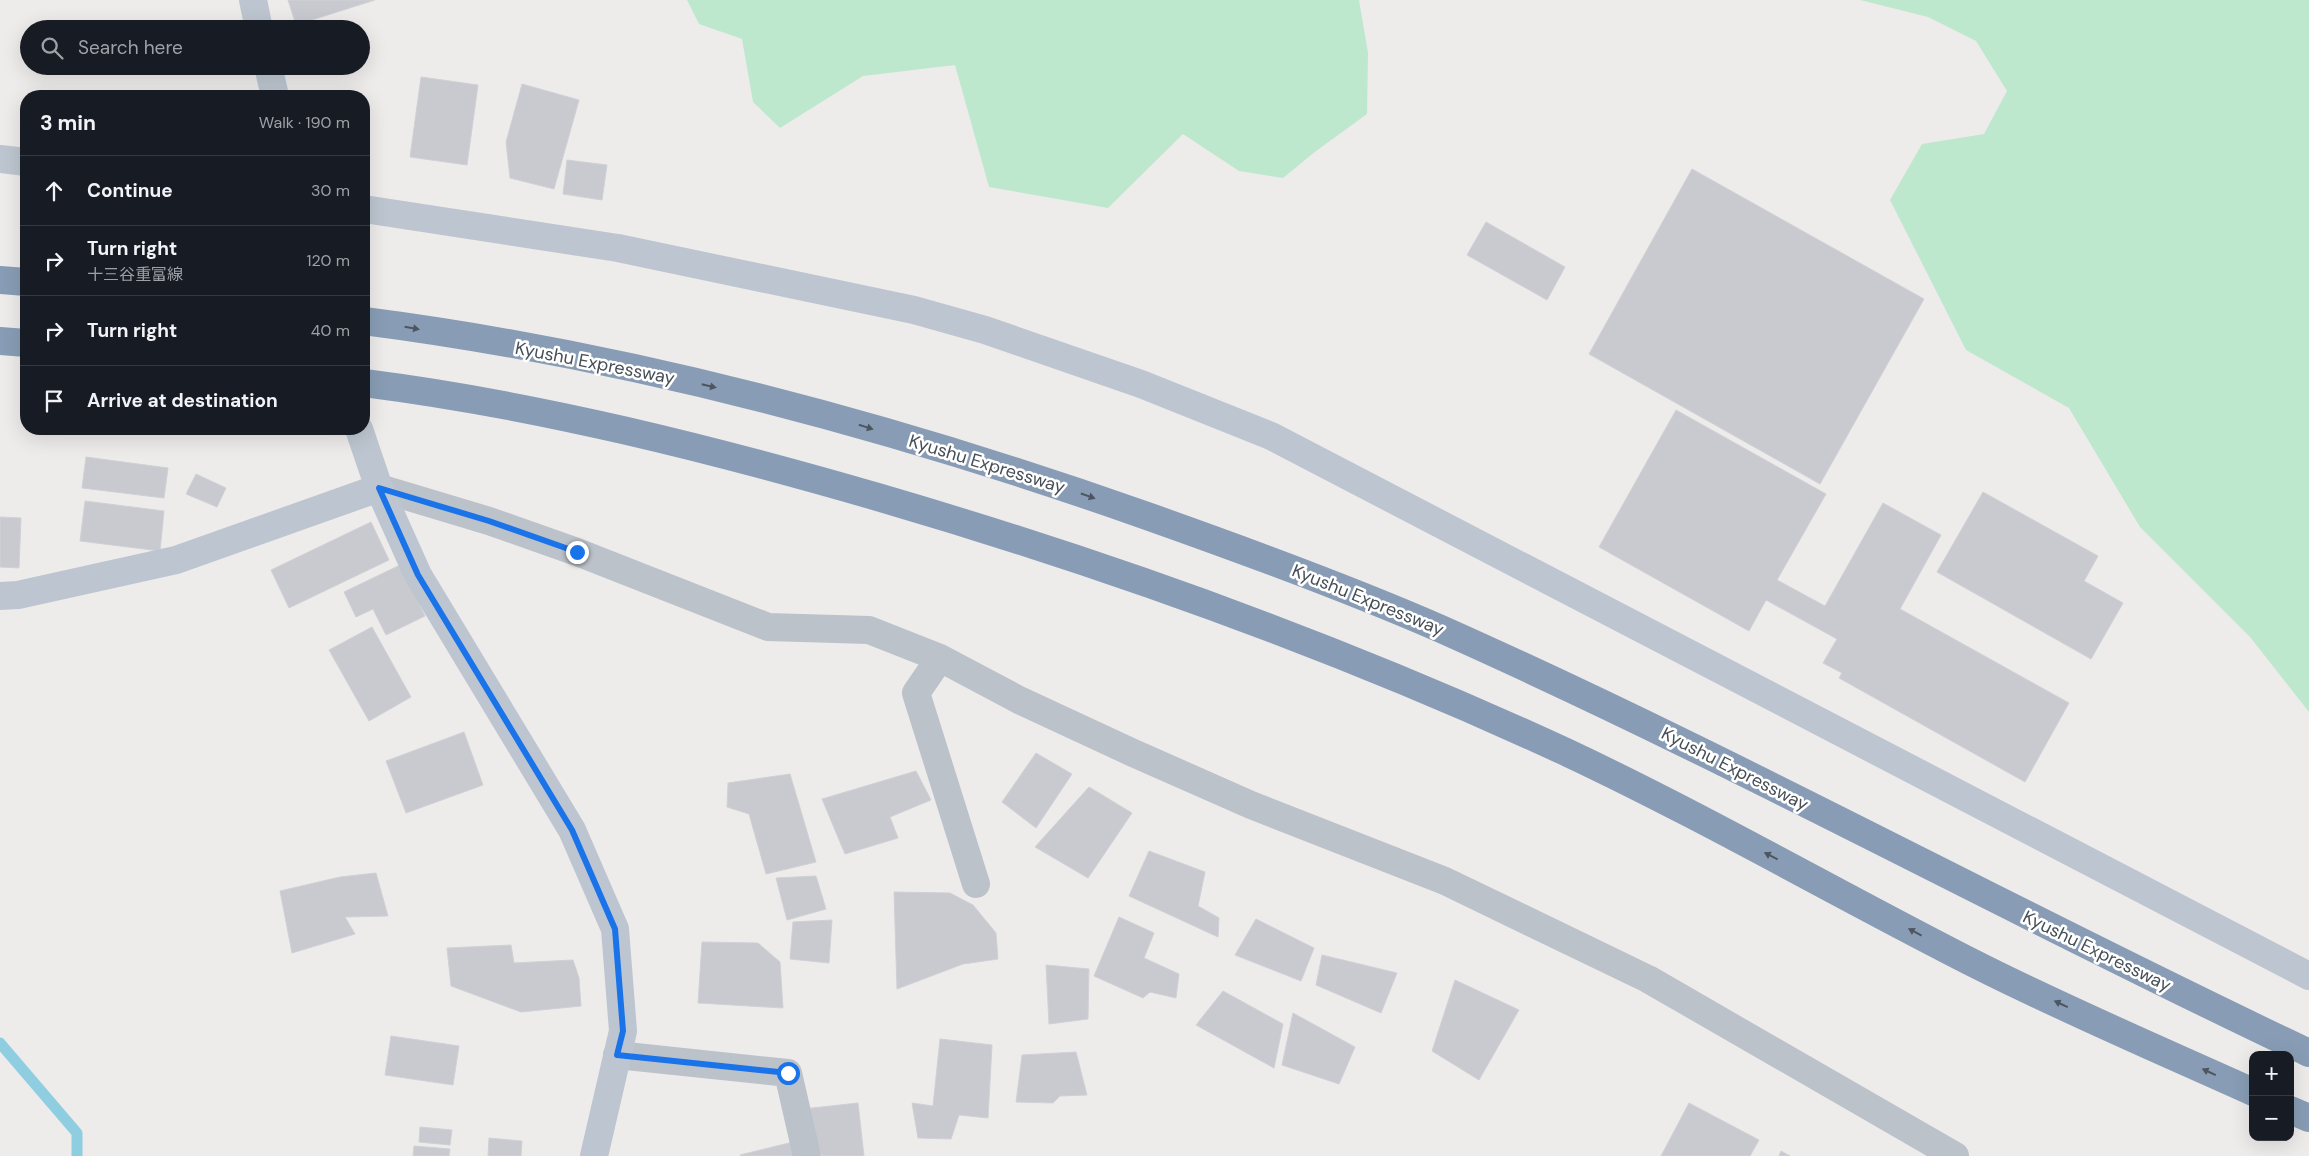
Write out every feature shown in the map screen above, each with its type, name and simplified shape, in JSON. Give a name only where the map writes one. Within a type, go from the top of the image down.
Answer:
[{"type":"highway","points":[[0,280],[20,282]]},
{"type":"highway","name":"Kyushu Expressway","points":[[370,322],[405,326],[616,364],[820,413],[1041,479],[1241,550],[1435,627],[1597,700],[2013,910],[2309,1053]]},
{"type":"highway","points":[[0,341],[20,343]]},
{"type":"highway","points":[[370,384],[603,425],[798,474],[1009,536],[1216,606],[1408,682],[1571,755],[1776,859],[1978,965],[2249,1090]]},
{"type":"highway","points":[[2294,1112],[2309,1118]]},
{"type":"street","points":[[253,0],[258,20]]},
{"type":"street","points":[[270,75],[274,90]]},
{"type":"street","points":[[0,159],[20,161]]},
{"type":"street","points":[[370,209],[618,248],[914,310],[985,330],[1140,384],[1271,436],[2309,976]]},
{"type":"street","points":[[361,435],[379,488],[418,575],[572,830],[615,929],[623,1031],[594,1156]]},
{"type":"street","points":[[0,596],[18,595],[176,560],[379,488],[489,521],[577,552],[768,627],[869,630],[940,658],[1019,700],[1131,752],[1251,805],[1445,880],[1648,979],[1955,1156]]},
{"type":"street","points":[[940,658],[916,693],[976,884]]},
{"type":"street","points":[[617,1055],[788,1073],[806,1156]]},
{"type":"green space","points":[[687,0],[1359,0],[1368,53],[1367,114],[1283,178],[1239,171],[1183,134],[1108,208],[989,187],[955,65],[863,76],[780,128],[753,102],[742,39],[699,24]]},
{"type":"green space","points":[[1860,0],[2309,0],[2309,712],[2250,637],[2140,527],[2069,408],[1966,350],[1890,200],[1922,144],[1984,134],[2007,91],[1976,41],[1928,17]]},
{"type":"building","points":[[288,0],[375,0],[312,20],[294,20]]},
{"type":"building","points":[[421,77],[478,85],[467,165],[410,157]]},
{"type":"building","points":[[522,84],[579,100],[554,189],[510,178],[506,142]]},
{"type":"building","points":[[567,160],[607,165],[602,200],[563,194]]},
{"type":"building","points":[[1692,169],[1924,299],[1820,484],[1589,354]]},
{"type":"building","points":[[1486,222],[1565,267],[1547,300],[1467,255]]},
{"type":"building","points":[[1676,410],[1826,494],[1777,580],[1825,606],[1883,503],[1941,535],[1900,609],[2069,703],[2025,782],[1839,678],[1842,673],[1823,663],[1837,639],[1766,600],[1749,631],[1599,547]]},
{"type":"building","points":[[86,457],[168,468],[164,498],[82,488]]},
{"type":"building","points":[[196,474],[226,488],[217,507],[186,494]]},
{"type":"building","points":[[1983,492],[2098,556],[2084,581],[2123,603],[2091,659],[1937,572]]},
{"type":"building","points":[[85,501],[164,511],[160,551],[80,541]]},
{"type":"building","points":[[0,517],[21,518],[19,568],[0,567]]},
{"type":"building","points":[[371,522],[389,560],[289,608],[271,570]]},
{"type":"building","points":[[400,565],[425,616],[386,635],[373,609],[356,617],[344,592]]},
{"type":"building","points":[[372,627],[411,697],[369,721],[329,650]]},
{"type":"building","points":[[464,732],[483,785],[406,813],[386,761]]},
{"type":"building","points":[[1036,753],[1072,774],[1036,828],[1002,802]]},
{"type":"building","points":[[916,771],[931,800],[890,817],[898,838],[845,854],[822,799]]},
{"type":"building","points":[[790,774],[816,862],[766,874],[749,814],[727,807],[728,783]]},
{"type":"building","points":[[1089,787],[1132,813],[1088,878],[1035,847]]},
{"type":"building","points":[[1149,851],[1205,872],[1198,906],[1219,918],[1218,937],[1129,896]]},
{"type":"building","points":[[376,873],[388,916],[345,917],[355,934],[292,953],[280,891],[340,877]]},
{"type":"building","points":[[816,876],[826,909],[787,920],[776,878]]},
{"type":"building","points":[[894,892],[950,893],[973,905],[996,933],[998,959],[963,964],[897,989]]},
{"type":"building","points":[[1119,917],[1154,933],[1144,958],[1179,974],[1176,998],[1150,992],[1143,998],[1094,976]]},
{"type":"building","points":[[1256,919],[1314,948],[1301,981],[1235,955]]},
{"type":"building","points":[[832,920],[829,963],[790,959],[793,922]]},
{"type":"building","points":[[702,942],[758,943],[780,962],[783,1008],[698,1003]]},
{"type":"building","points":[[511,945],[514,963],[573,960],[579,978],[581,1006],[521,1012],[451,986],[447,948]]},
{"type":"building","points":[[1322,955],[1397,973],[1381,1013],[1316,985]]},
{"type":"building","points":[[1046,965],[1089,969],[1088,1019],[1049,1024]]},
{"type":"building","points":[[1455,980],[1519,1010],[1479,1080],[1432,1051]]},
{"type":"building","points":[[1223,991],[1283,1024],[1274,1068],[1196,1025]]},
{"type":"building","points":[[1293,1013],[1355,1047],[1339,1084],[1282,1065]]},
{"type":"building","points":[[391,1036],[459,1046],[453,1085],[385,1075]]},
{"type":"building","points":[[940,1039],[992,1045],[988,1118],[959,1115],[951,1139],[918,1138],[912,1103],[933,1106]]},
{"type":"building","points":[[1076,1052],[1087,1095],[1060,1096],[1053,1103],[1016,1102],[1022,1055]]},
{"type":"building","points":[[858,1103],[864,1156],[822,1156],[803,1109]]},
{"type":"building","points":[[1689,1103],[1759,1140],[1750,1156],[1661,1156]]},
{"type":"building","points":[[420,1127],[452,1130],[450,1145],[419,1142]]},
{"type":"building","points":[[489,1138],[522,1141],[521,1156],[488,1156]]},
{"type":"building","points":[[793,1142],[795,1156],[740,1155]]},
{"type":"building","points":[[414,1146],[450,1149],[449,1156],[413,1156]]},
{"type":"building","points":[[1781,1151],[1790,1156],[1779,1156]]},
{"type":"waterway","points":[[0,1043],[77,1133],[77,1156]]},
{"type":"route","points":[[577,552],[489,521],[379,488],[418,575],[572,830],[615,929],[623,1031],[617,1055],[788,1073]]}]
